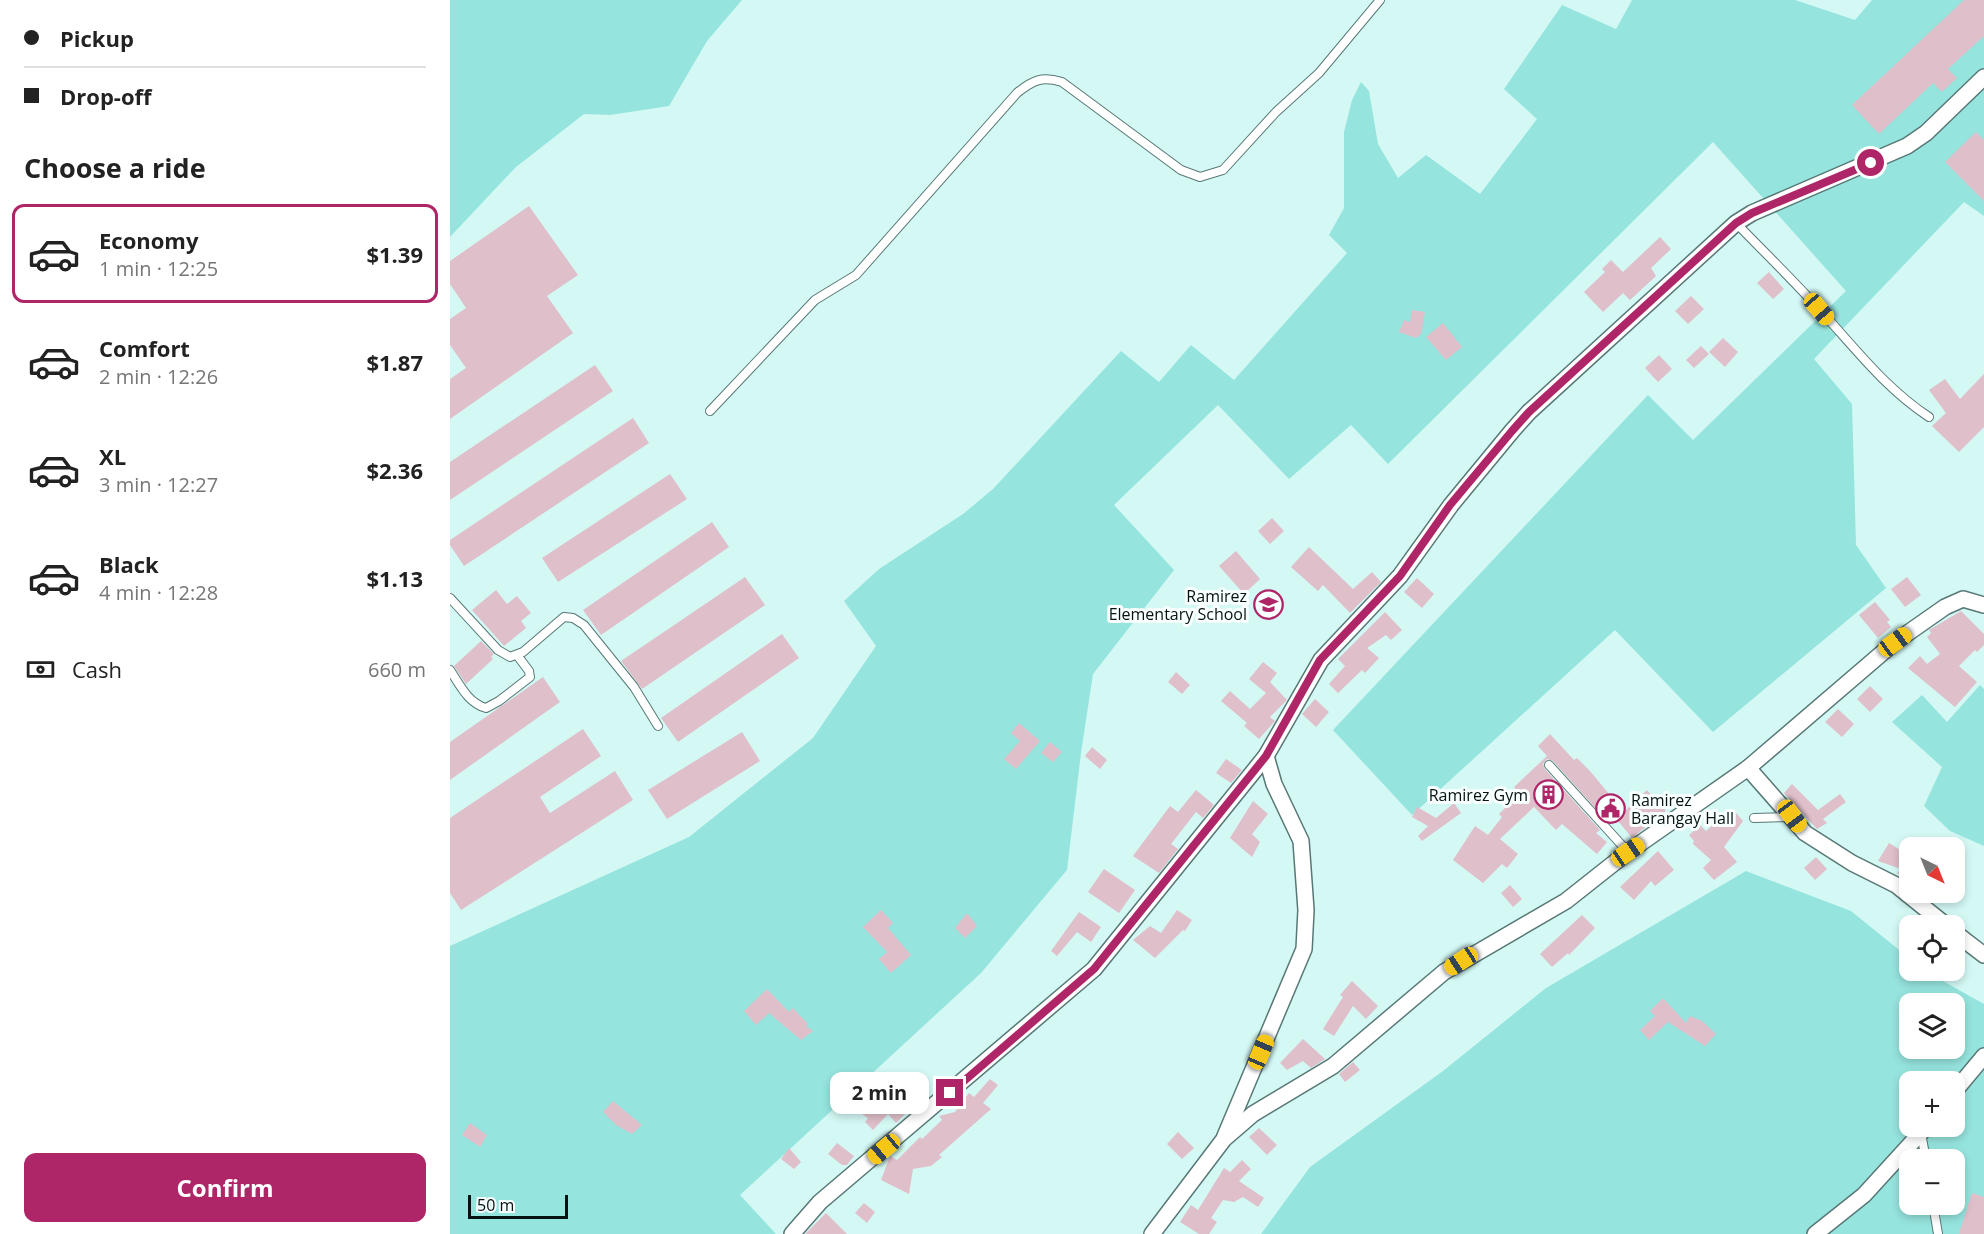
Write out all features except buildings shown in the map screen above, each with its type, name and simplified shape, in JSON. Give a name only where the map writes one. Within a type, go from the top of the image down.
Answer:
[{"type":"street","points":[[792,1234],[820,1202],[1094,969],[1266,756],[1320,660],[1400,576],[1450,505],[1512,431],[1538,404],[1736,223],[1752,213],[1907,146],[1926,133],[1984,77]]},
{"type":"street","points":[[1155,1233],[1224,1139],[1253,1114],[1333,1066],[1444,972],[1566,902],[1628,852],[1748,768],[1895,642],[1945,606],[1963,599],[1984,605]]},
{"type":"street","points":[[1224,1139],[1304,949],[1306,910],[1301,841],[1274,784],[1266,756]]},
{"type":"street","points":[[1748,768],[1805,833],[1852,863],[1896,885],[1933,915]]},
{"type":"street","points":[[1965,940],[1984,955]]},
{"type":"street","points":[[1965,1079],[1984,1056]]},
{"type":"street","points":[[1815,1234],[1864,1195],[1918,1137]]},
{"type":"lane","points":[[710,411],[814,300],[856,275],[1017,93],[1034,80],[1047,78],[1062,82],[1181,170],[1200,177],[1211,176],[1223,170],[1276,112],[1319,73],[1380,0]]},
{"type":"lane","points":[[1736,223],[1819,309],[1882,380],[1902,400],[1929,417]]},
{"type":"lane","points":[[450,598],[505,656],[518,655],[564,617],[573,618],[584,625],[634,687],[658,726]]},
{"type":"lane","points":[[450,670],[469,698],[486,708],[530,677],[529,671],[518,655]]},
{"type":"lane","points":[[1549,765],[1628,852]]},
{"type":"lane","points":[[1754,818],[1771,819],[1792,816]]},
{"type":"lane","points":[[1935,1215],[1938,1234]]},
{"type":"shaded area","points":[[450,0],[742,0],[707,41],[669,106],[610,115],[584,114],[516,167],[450,237]]},
{"type":"shaded area","points":[[1632,0],[1795,0],[1855,20],[1872,0],[1984,0],[1984,216],[1964,202],[1814,359],[1852,404],[1856,545],[1886,588],[1713,732],[1615,630],[1412,815],[1333,730],[1648,395],[1693,440],[1846,291],[1713,142],[1388,464],[1351,425],[1289,479],[1218,405],[1114,505],[1174,570],[1093,674],[1067,870],[981,973],[740,1195],[776,1234],[450,1234],[450,946],[689,837],[813,738],[876,646],[844,601],[879,569],[963,514],[993,489],[1121,351],[1159,382],[1191,345],[1234,380],[1347,253],[1329,235],[1344,208],[1344,132],[1352,100],[1361,82],[1369,91],[1378,144],[1398,178],[1426,155],[1480,194],[1537,119],[1504,89],[1562,5],[1616,29]]},
{"type":"shaded area","points":[[1980,685],[1984,689],[1984,846],[1950,831],[1924,806],[1942,767],[1892,722],[1922,695],[1947,722]]},
{"type":"shaded area","points":[[1746,871],[1851,911],[1899,950],[1899,981],[1943,981],[1964,993],[1899,993],[1899,1059],[1965,1059],[1965,993],[1984,1004],[1984,1234],[1261,1234],[1310,1167],[1443,1071],[1546,988]]},
{"type":"place","name":"Ramirez Elementary School","points":[[1268,605]]},
{"type":"place","name":"Ramirez Gym","points":[[1549,795]]},
{"type":"place","name":"Ramirez Barangay Hall","points":[[1610,809]]},
{"type":"route","points":[[950,1093],[1094,969],[1266,756],[1320,660],[1400,576],[1450,505],[1529,412],[1736,223],[1752,213],[1871,163]]}]
